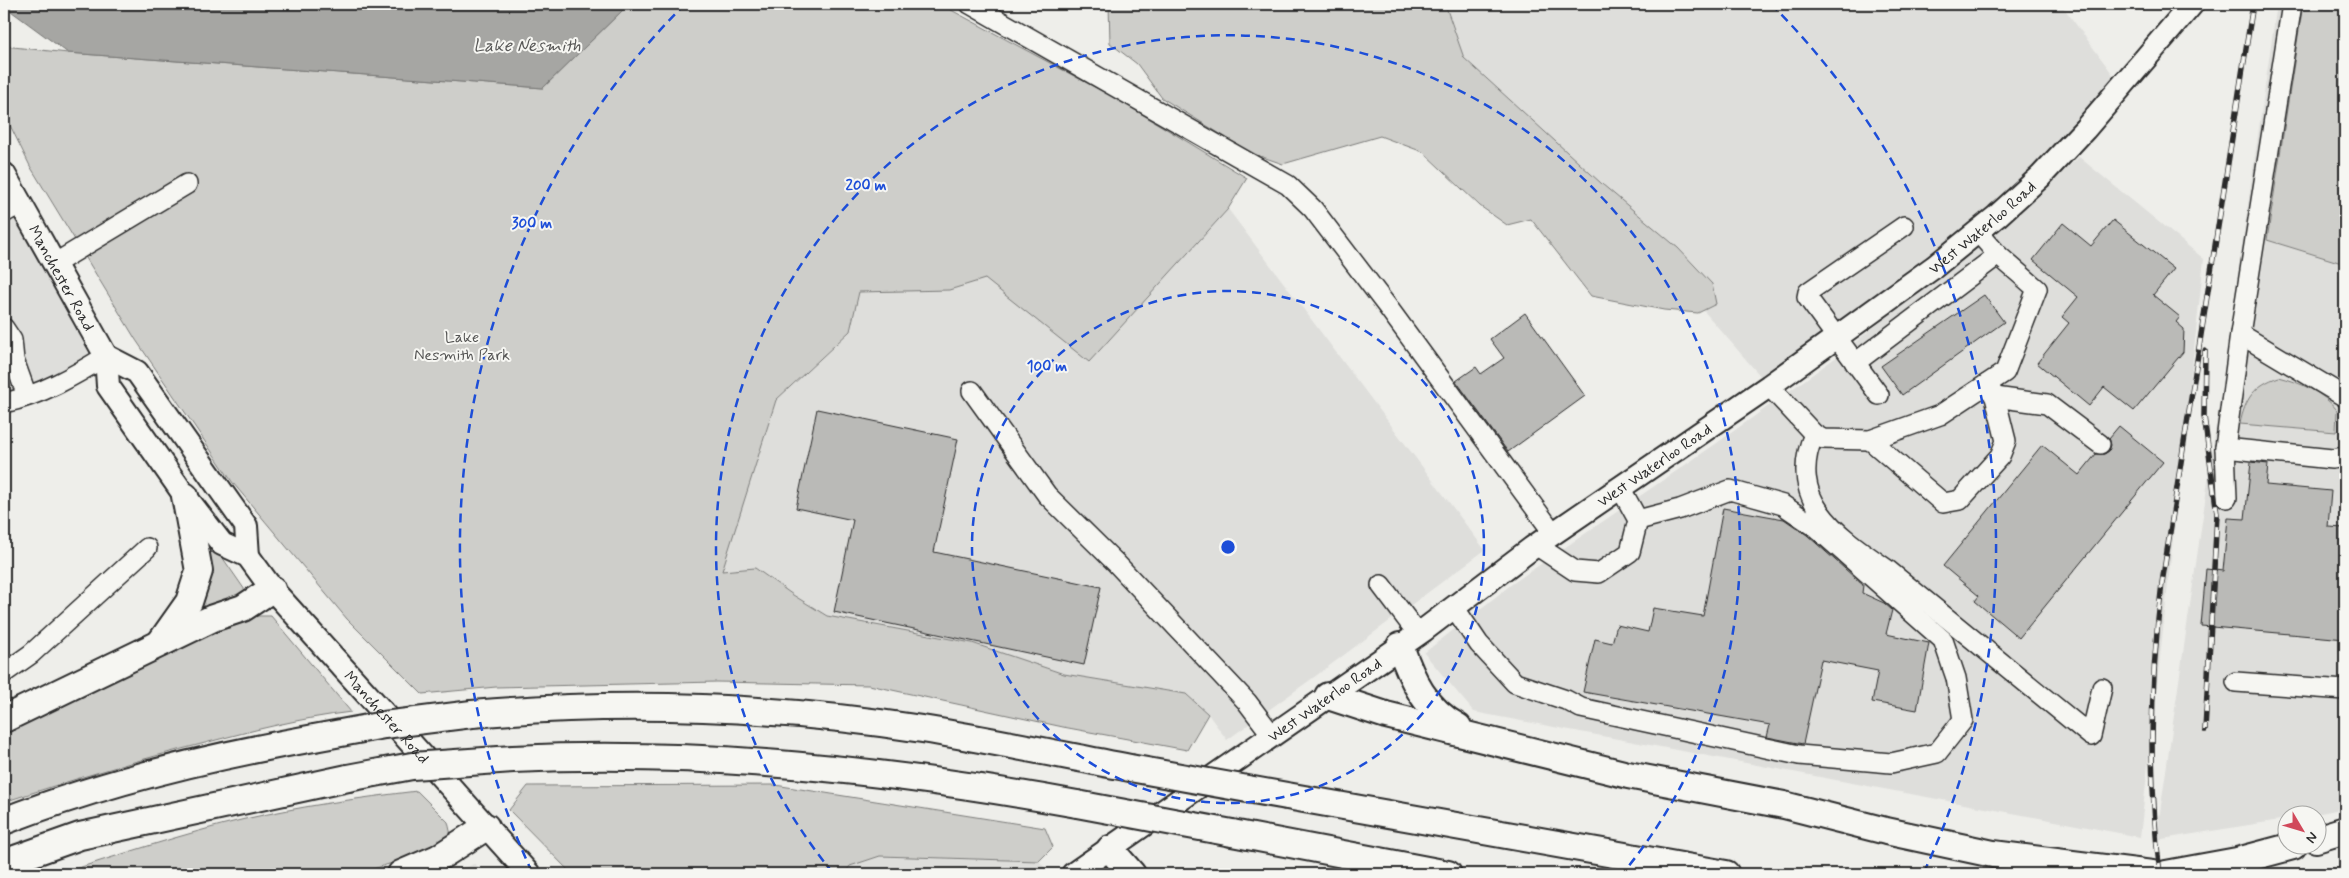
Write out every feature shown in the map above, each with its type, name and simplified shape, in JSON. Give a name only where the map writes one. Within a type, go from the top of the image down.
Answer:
[{"type":"highway","points":[[160,644],[189,602],[199,571],[185,496]]},
{"type":"highway","points":[[4,719],[213,618],[243,608],[272,589]]},
{"type":"highway","points":[[1409,640],[1409,671],[1429,705],[1445,720],[1484,739]]},
{"type":"highway","points":[[1328,696],[1386,715],[1628,775],[1775,803],[1886,831],[1993,854],[2152,874]]},
{"type":"highway","points":[[4,821],[136,777],[239,751],[384,725],[528,709],[680,707],[818,716],[922,729],[1726,874]]},
{"type":"highway","points":[[4,863],[80,836],[412,766],[594,755],[728,760],[836,768],[986,788],[1448,874]]},
{"type":"highway","points":[[401,874],[438,858],[486,827]]},
{"type":"highway","points":[[2326,836],[2345,830]]},
{"type":"highway","points":[[1110,849],[1132,874]]},
{"type":"highway","points":[[2166,874],[2237,861],[2276,851]]},
{"type":"main road","name":"West Waterloo Road","points":[[1073,874],[1409,640],[1545,540],[1769,386],[1910,285],[1978,232],[2040,177],[2085,129],[2192,4]]},
{"type":"main road","name":"Manchester Road","points":[[4,174],[12,208],[54,264],[106,356],[108,386],[185,496],[222,544],[248,556],[272,589],[529,874]]},
{"type":"main road","points":[[106,356],[137,372],[246,526],[248,556]]},
{"type":"street","points":[[970,4],[1288,185],[1313,210],[1387,306],[1545,540],[1576,571],[1599,573],[1630,552],[1638,520],[1621,489]]},
{"type":"street","points":[[2227,498],[2225,448],[2240,334],[2292,4]]},
{"type":"street","points":[[54,264],[187,184]]},
{"type":"street","points":[[1879,395],[1807,297],[1808,292],[1904,226]]},
{"type":"street","points":[[1769,386],[1814,434],[1823,439],[1870,440],[1940,415],[1991,390],[2005,372],[2037,288],[1998,255],[1978,232]]},
{"type":"street","points":[[1855,363],[1998,255]]},
{"type":"street","points":[[1910,285],[1927,308]]},
{"type":"street","points":[[4,328],[12,340],[14,360],[27,396]]},
{"type":"street","points":[[2240,334],[2345,397]]},
{"type":"street","points":[[4,403],[68,380],[106,356]]},
{"type":"street","points":[[1870,440],[1943,503],[1960,500],[2000,456],[2006,441],[1991,390]]},
{"type":"street","points":[[1991,390],[2047,404],[2100,444]]},
{"type":"street","points":[[972,391],[1047,494],[1116,563],[1240,695],[1272,735]]},
{"type":"street","points":[[1814,434],[1808,447],[1806,472],[1813,503],[1824,519],[1858,549],[1888,570],[2092,736],[2102,688]]},
{"type":"street","points":[[2225,448],[2332,459],[2345,457]]},
{"type":"street","points":[[1454,607],[1479,644],[1515,683],[1566,700],[1581,708],[1799,755],[1891,763],[1937,753],[1963,720],[1956,678],[1943,640],[1814,526],[1783,505],[1730,490],[1680,509],[1638,520]]},
{"type":"street","points":[[5,671],[31,654],[147,548]]},
{"type":"street","points":[[1382,585],[1409,640]]},
{"type":"street","points":[[2236,682],[2345,690]]},
{"type":"shaded area","points":[[1445,4],[2061,4],[2122,87],[1931,270],[1769,386],[1564,150],[1464,58]]},
{"type":"shaded area","points":[[2277,4],[2345,4],[2345,808],[2326,812],[2326,806],[2276,806],[2276,821],[2156,840]]},
{"type":"shaded area","points":[[2079,157],[2204,259],[2140,837],[1474,712],[1424,653],[1512,584],[1717,443],[1838,356],[2035,197]]},
{"type":"shaded area","points":[[4,174],[106,356],[4,403]]},
{"type":"shaded area","points":[[1228,209],[1485,550],[1227,740],[1208,714],[1186,694],[1064,674],[972,643],[827,616],[793,595],[721,571],[776,400],[850,331],[859,291],[949,290],[985,278],[1089,361]]},
{"type":"shaded area","points":[[880,856],[1039,861],[1050,874],[844,874],[850,866]]},
{"type":"shaded area","points":[[474,864],[490,874],[451,874]]},
{"type":"green space","name":"Lake Nesmith Park","points":[[629,4],[940,4],[1117,99],[1247,178],[1228,209],[1089,362],[985,279],[949,290],[859,292],[850,331],[776,400],[722,571],[755,568],[827,616],[972,643],[1064,674],[1186,694],[1208,714],[1187,750],[1063,727],[869,685],[717,682],[496,687],[422,694],[347,619],[233,483],[136,340],[30,166],[4,113],[4,46],[68,53],[543,88]]},
{"type":"green space","points":[[1109,4],[1445,4],[1464,58],[1602,184],[1678,248],[1712,284],[1716,304],[1698,313],[1664,310],[1591,296],[1531,219],[1507,225],[1480,206],[1423,152],[1380,136],[1283,164],[1251,153],[1162,98],[1137,64],[1110,43]]},
{"type":"green space","points":[[2303,4],[2345,4],[2345,264],[2267,240]]},
{"type":"green space","points":[[2279,377],[2311,389],[2332,404],[2337,410],[2336,432],[2240,424],[2245,407],[2252,394],[2263,384]]},
{"type":"green space","points":[[211,541],[247,593],[194,620]]},
{"type":"green space","points":[[238,616],[271,616],[351,712],[278,725],[241,734],[104,771],[4,802],[4,729]]},
{"type":"green space","points":[[775,785],[1045,828],[1053,847],[1039,861],[880,856],[850,866],[844,874],[572,874],[509,810],[528,786]]},
{"type":"green space","points":[[417,791],[448,822],[451,835],[437,849],[357,874],[59,874],[175,838],[245,819],[374,796]]},
{"type":"water","name":"Lake Nesmith","points":[[4,4],[629,4],[543,88],[68,53],[4,6]]},
{"type":"building","points":[[2113,220],[2174,269],[2153,295],[2180,317],[2176,322],[2184,329],[2183,352],[2134,411],[2104,387],[2089,406],[2037,363],[2069,323],[2062,317],[2078,297],[2033,260],[2063,223],[2091,246]]},
{"type":"building","points":[[1984,295],[2004,322],[1902,395],[1881,366]]},
{"type":"building","points":[[1525,313],[1585,396],[1508,452],[1456,381],[1476,367],[1481,374],[1504,358],[1490,339]]},
{"type":"building","points":[[817,409],[958,439],[934,552],[1101,587],[1084,665],[834,612],[853,520],[796,508]]},
{"type":"building","points":[[2119,426],[2163,462],[2019,638],[1975,601],[1979,596],[1943,566],[2042,445],[2079,475],[2096,454],[2104,454],[2109,451],[2111,445],[2109,438]]},
{"type":"building","points":[[2251,462],[2268,464],[2266,485],[2331,491],[2328,527],[2345,528],[2345,639],[2201,626],[2206,569],[2223,571],[2228,518],[2245,519]]},
{"type":"building","points":[[1723,508],[1784,519],[1807,535],[1863,585],[1862,593],[1884,603],[1892,610],[1886,634],[1929,643],[1917,710],[1872,702],[1878,671],[1821,660],[1803,744],[1767,737],[1770,725],[1583,692],[1595,639],[1612,643],[1617,625],[1648,632],[1653,608],[1703,616]]},
{"type":"railway","points":[[2160,874],[2152,765],[2153,692],[2158,620],[2162,583],[2253,4]]},
{"type":"railway","points":[[2205,351],[2204,416],[2217,514],[2205,730]]}]
